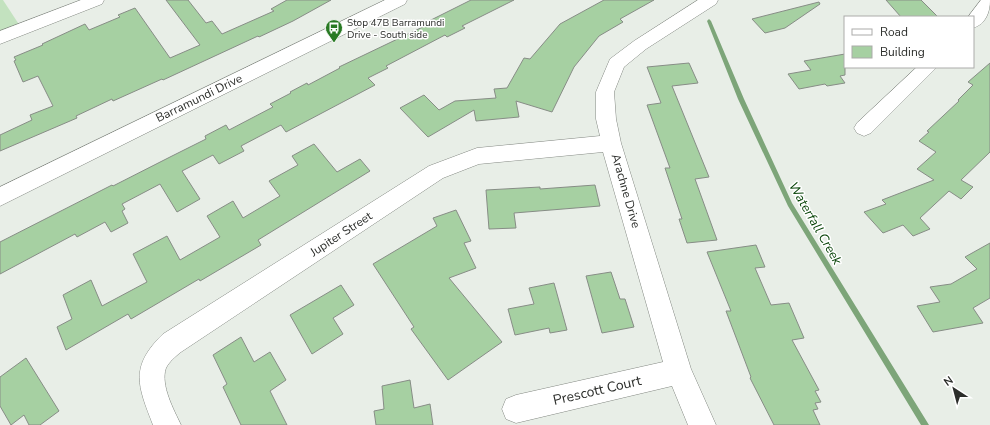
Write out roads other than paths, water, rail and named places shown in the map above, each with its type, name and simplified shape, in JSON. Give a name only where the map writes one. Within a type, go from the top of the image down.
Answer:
[{"type":"street","points":[[0,38],[96,0]]},
{"type":"street","name":"Barramundi Drive","points":[[0,197],[399,0]]},
{"type":"street","name":"Arachne Drive","points":[[702,425],[679,371],[611,143],[606,119],[605,92],[616,64],[640,45],[710,0]]},
{"type":"street","points":[[974,21],[990,0]]},
{"type":"street","points":[[864,128],[927,68]]},
{"type":"street","name":"Jupiter Street","points":[[166,425],[152,386],[152,377],[156,360],[172,343],[436,172],[477,156],[611,143]]},
{"type":"street","name":"Prescott Court","points":[[516,409],[679,371]]},
{"type":"waterway","name":"Waterfall Creek","points":[[709,21],[741,99],[790,204],[925,425]]},
{"type":"place","name":"Stop 47B Barramundi Drive - South side","points":[[334,43]]}]
